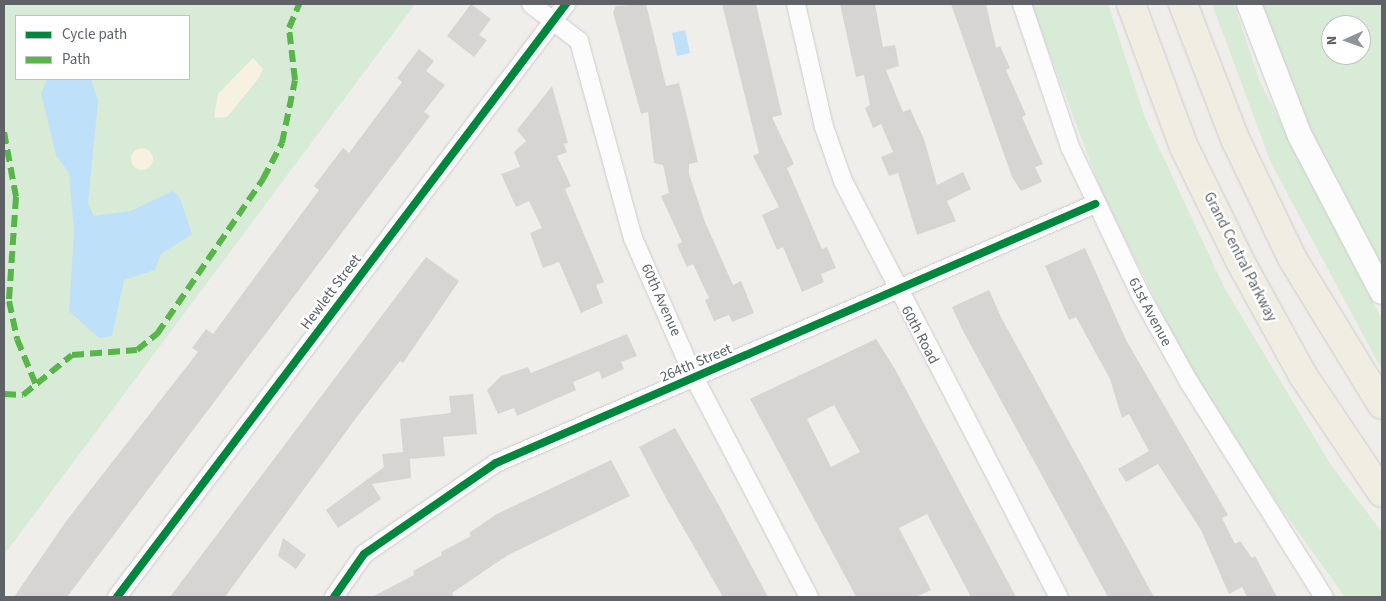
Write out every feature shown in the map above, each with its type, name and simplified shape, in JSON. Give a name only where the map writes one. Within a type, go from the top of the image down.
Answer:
[{"type":"highway","name":"Grand Central Parkway","points":[[1131,4],[1184,147],[1240,261],[1302,374],[1382,493]]},
{"type":"highway","points":[[1183,4],[1236,141],[1292,258],[1382,405]]},
{"type":"main road","points":[[1249,4],[1293,120],[1382,292]]},
{"type":"street","name":"60th Avenue","points":[[531,4],[579,41],[633,238],[695,378],[809,597]]},
{"type":"street","name":"Hewlett Street","points":[[117,597],[566,4]]},
{"type":"street","name":"60th Road","points":[[796,4],[824,127],[842,181],[897,290],[1059,597]]},
{"type":"street","name":"61st Avenue","points":[[1022,4],[1067,139],[1095,204],[1189,382],[1324,597]]},
{"type":"street","name":"264th Street","points":[[335,595],[364,554],[496,463],[1095,204]]},
{"type":"green space","points":[[4,4],[415,4],[4,555]]},
{"type":"green space","points":[[1031,4],[1108,4],[1145,118],[1225,289],[1331,465],[1382,532],[1382,597],[1345,597],[1278,504],[1186,361],[1101,190]]},
{"type":"green space","points":[[1212,4],[1234,4],[1260,82],[1382,319],[1382,370],[1271,163]]},
{"type":"green space","points":[[1249,4],[1382,4],[1382,292]]},
{"type":"sand","points":[[253,58],[263,69],[259,78],[227,117],[214,118],[218,94]]},
{"type":"sand","points":[[138,148],[146,148],[153,155],[153,163],[146,170],[138,170],[131,163],[131,155]]},
{"type":"water","points":[[685,30],[690,53],[677,56],[672,33]]},
{"type":"water","points":[[47,80],[91,80],[98,101],[88,204],[94,216],[130,211],[173,191],[180,198],[192,234],[161,254],[155,270],[124,280],[112,336],[99,338],[69,311],[74,232],[69,173],[56,155],[41,93]]},
{"type":"building","points":[[471,4],[491,19],[479,35],[487,40],[474,57],[447,36]]},
{"type":"building","points":[[646,4],[666,86],[679,83],[698,162],[689,164],[689,174],[705,222],[733,285],[741,281],[754,313],[732,322],[729,315],[714,321],[705,300],[709,298],[693,264],[687,267],[677,245],[682,242],[661,196],[669,193],[663,165],[654,163],[648,112],[641,114],[613,12],[616,6]]},
{"type":"building","points":[[722,4],[756,4],[782,115],[772,117],[794,164],[787,168],[822,249],[827,247],[836,268],[821,274],[824,282],[802,292],[783,247],[777,250],[762,215],[779,207],[753,156],[759,153]]},
{"type":"building","points":[[840,4],[875,4],[883,47],[895,45],[899,66],[886,70],[903,112],[910,109],[924,139],[937,185],[963,172],[971,189],[947,201],[956,221],[917,235],[898,173],[889,176],[881,157],[893,152],[881,124],[873,128],[865,108],[870,105],[864,75],[856,77]]},
{"type":"building","points":[[951,4],[986,4],[996,48],[1000,46],[1010,68],[1006,70],[1026,115],[1022,117],[1043,164],[1035,167],[1042,182],[1021,191],[1012,177]]},
{"type":"building","points":[[419,49],[434,61],[426,71],[445,85],[424,112],[430,116],[67,597],[14,597],[67,520],[198,352],[192,348],[206,329],[213,334],[319,190],[314,186],[343,148],[349,153],[402,82],[397,78]]},
{"type":"building","points":[[552,86],[568,143],[564,144],[567,152],[557,156],[571,186],[565,189],[604,282],[596,285],[603,303],[581,313],[559,262],[543,268],[530,233],[542,228],[529,201],[516,207],[501,174],[520,167],[514,152],[526,141],[517,130]]},
{"type":"building","points":[[1085,248],[1126,340],[1228,515],[1222,518],[1235,544],[1240,541],[1252,558],[1255,556],[1277,597],[1247,597],[1242,587],[1229,594],[1201,530],[1158,464],[1126,482],[1118,469],[1149,451],[1129,414],[1122,418],[1110,379],[1076,317],[1069,320],[1045,266]]},
{"type":"building","points":[[426,257],[459,281],[403,363],[400,361],[353,422],[225,597],[170,597]]},
{"type":"building","points":[[989,290],[1002,319],[1154,597],[1108,597],[962,329],[952,307]]},
{"type":"building","points":[[627,334],[637,356],[621,362],[624,369],[602,379],[599,371],[573,382],[576,390],[517,416],[514,408],[498,414],[487,390],[501,376],[528,367],[531,373]]},
{"type":"building","points":[[876,339],[895,369],[1016,597],[971,597],[927,514],[899,528],[931,590],[916,597],[856,597],[750,399]],"holes":[[[834,405],[860,452],[831,467],[807,419]]]},
{"type":"building","points":[[473,394],[477,434],[443,437],[445,456],[410,459],[411,478],[372,484],[381,499],[338,528],[326,510],[384,467],[382,454],[403,452],[400,419],[451,413],[449,396]]},
{"type":"building","points":[[675,428],[768,597],[723,597],[666,498],[639,447]]},
{"type":"building","points":[[611,460],[630,496],[508,555],[452,593],[454,597],[372,597],[414,575],[413,571],[442,555],[441,552],[471,536],[469,533],[497,514]]},
{"type":"building","points":[[283,538],[306,555],[296,569],[278,556]]},
{"type":"marked path","points":[[4,394],[23,395],[72,355],[137,350],[157,334],[263,179],[282,143],[295,80],[289,28],[299,4]]},
{"type":"marked path","points":[[4,132],[16,197],[9,301],[17,339],[36,385]]},
{"type":"cycle path","points":[[117,597],[566,4]]},
{"type":"cycle path","points":[[334,597],[364,554],[496,463],[1095,204]]}]
